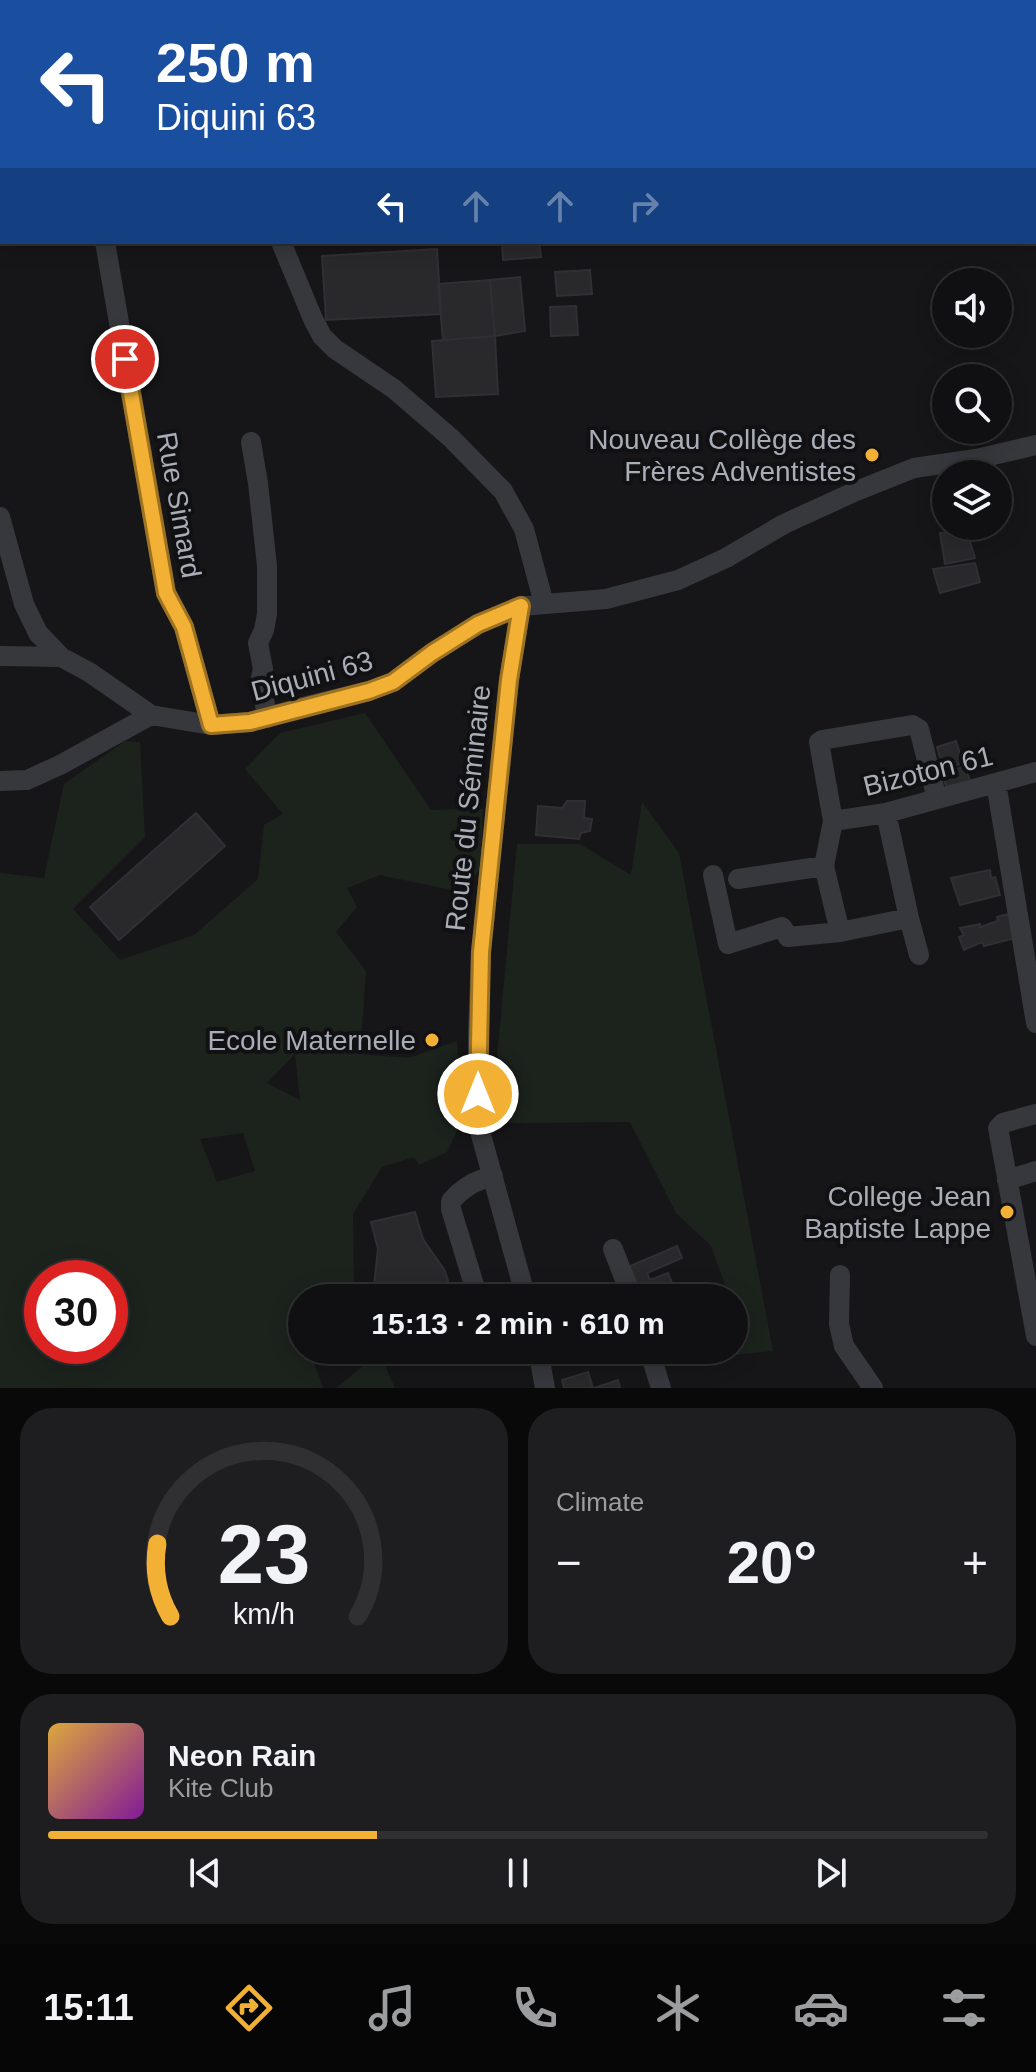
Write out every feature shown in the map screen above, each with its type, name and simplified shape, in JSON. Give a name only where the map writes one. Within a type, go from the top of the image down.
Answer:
[{"type":"street","name":"Rue Simard","points":[[105,244],[166,593],[184,627],[211,725]]},
{"type":"street","points":[[282,244],[322,336],[335,349],[394,389],[451,438],[503,491],[524,529],[544,604]]},
{"type":"street","points":[[251,442],[267,566],[267,614],[258,643],[267,718]]},
{"type":"street","name":"Diquini 63","points":[[0,656],[61,657],[89,672],[151,715],[211,725],[267,718],[393,682],[478,624],[521,606],[606,599],[678,580],[726,558],[784,524],[914,468],[976,459],[1036,445]]},
{"type":"street","points":[[0,519],[24,604],[38,633],[61,657]]},
{"type":"street","name":"Route du Séminaire","points":[[521,606],[509,680],[481,952],[478,1124],[522,1284]]},
{"type":"street","points":[[0,781],[27,780],[151,715]]},
{"type":"street","points":[[840,932],[824,866],[833,821],[819,742],[916,726],[937,799]]},
{"type":"street","name":"Bizoton 61","points":[[833,821],[886,813],[1036,772]]},
{"type":"street","points":[[996,783],[1036,1023]]},
{"type":"street","points":[[886,813],[919,955]]},
{"type":"street","points":[[738,879],[824,866]]},
{"type":"street","points":[[713,875],[728,944],[782,927],[788,937],[840,932],[909,918]]},
{"type":"street","points":[[1036,1114],[1003,1123],[998,1128],[1036,1336]]},
{"type":"street","points":[[1007,1180],[1036,1171]]},
{"type":"street","points":[[474,1284],[451,1201],[464,1187],[493,1176]]},
{"type":"street","points":[[613,1249],[626,1284]]},
{"type":"street","points":[[840,1275],[839,1324],[844,1346],[873,1388]]},
{"type":"street","points":[[541,1364],[545,1388]]},
{"type":"street","points":[[653,1364],[661,1388]]},
{"type":"shaded area","points":[[365,713],[431,810],[483,809],[481,867],[465,893],[380,875],[347,888],[357,907],[336,932],[366,971],[360,1054],[409,1058],[457,1041],[463,1118],[447,1152],[419,1165],[414,1157],[382,1167],[353,1214],[354,1284],[288,1284],[288,1364],[315,1364],[323,1388],[0,1388],[0,873],[44,878],[64,784],[125,741],[140,742],[145,837],[73,909],[120,960],[194,935],[258,879],[264,825],[283,814],[245,769],[280,733]],"holes":[[[295,1054],[300,1100],[267,1083]],[[243,1133],[255,1171],[217,1182],[200,1139]]]},
{"type":"shaded area","points":[[642,802],[679,853],[773,1351],[748,1354],[748,1284],[725,1284],[711,1246],[676,1213],[630,1122],[509,1123],[497,1056],[517,844],[580,844],[631,875]]},
{"type":"shaded area","points":[[365,1364],[384,1364],[395,1388],[336,1388]]},
{"type":"building","points":[[502,244],[539,244],[541,257],[503,260]]},
{"type":"building","points":[[437,249],[441,314],[326,320],[322,256]]},
{"type":"building","points":[[590,270],[592,294],[557,296],[555,272]]},
{"type":"building","points":[[520,277],[525,331],[495,336],[490,280]]},
{"type":"building","points":[[490,280],[495,336],[443,340],[438,284]]},
{"type":"building","points":[[576,306],[578,335],[551,336],[550,307]]},
{"type":"building","points":[[495,336],[498,394],[436,397],[432,341]]},
{"type":"building","points":[[941,540],[969,540],[975,558],[945,564]]},
{"type":"building","points":[[975,563],[980,582],[940,593],[933,569]]},
{"type":"building","points":[[956,741],[963,763],[943,769],[937,747]]},
{"type":"building","points":[[965,766],[971,784],[948,792],[942,774]]},
{"type":"building","points":[[567,801],[585,801],[584,818],[592,819],[590,831],[581,833],[579,839],[536,835],[538,806],[562,808]]},
{"type":"building","points":[[196,813],[225,846],[119,940],[90,907]]},
{"type":"building","points":[[990,870],[1000,895],[960,905],[951,878]]},
{"type":"building","points":[[1008,914],[1019,937],[984,946],[982,942],[964,950],[959,937],[964,935],[960,928],[980,924],[980,927]]},
{"type":"building","points":[[415,1212],[423,1239],[445,1271],[449,1284],[374,1284],[378,1249],[371,1222]]},
{"type":"building","points":[[677,1246],[682,1258],[647,1273],[650,1280],[668,1273],[673,1284],[637,1284],[630,1266]]},
{"type":"building","points":[[588,1372],[593,1388],[564,1388],[562,1380]]},
{"type":"building","points":[[618,1380],[620,1388],[594,1388]]},
{"type":"place","name":"Nouveau Collège des Frères Adventistes","points":[[872,455]]},
{"type":"place","name":"Ecole Maternelle","points":[[432,1040]]},
{"type":"place","name":"College Jean Baptiste Lappe","points":[[1007,1212]]},
{"type":"route","points":[[125,359],[166,593],[184,627],[211,725],[267,718],[393,682],[478,624],[521,606],[509,680],[481,952],[478,1094]]}]
